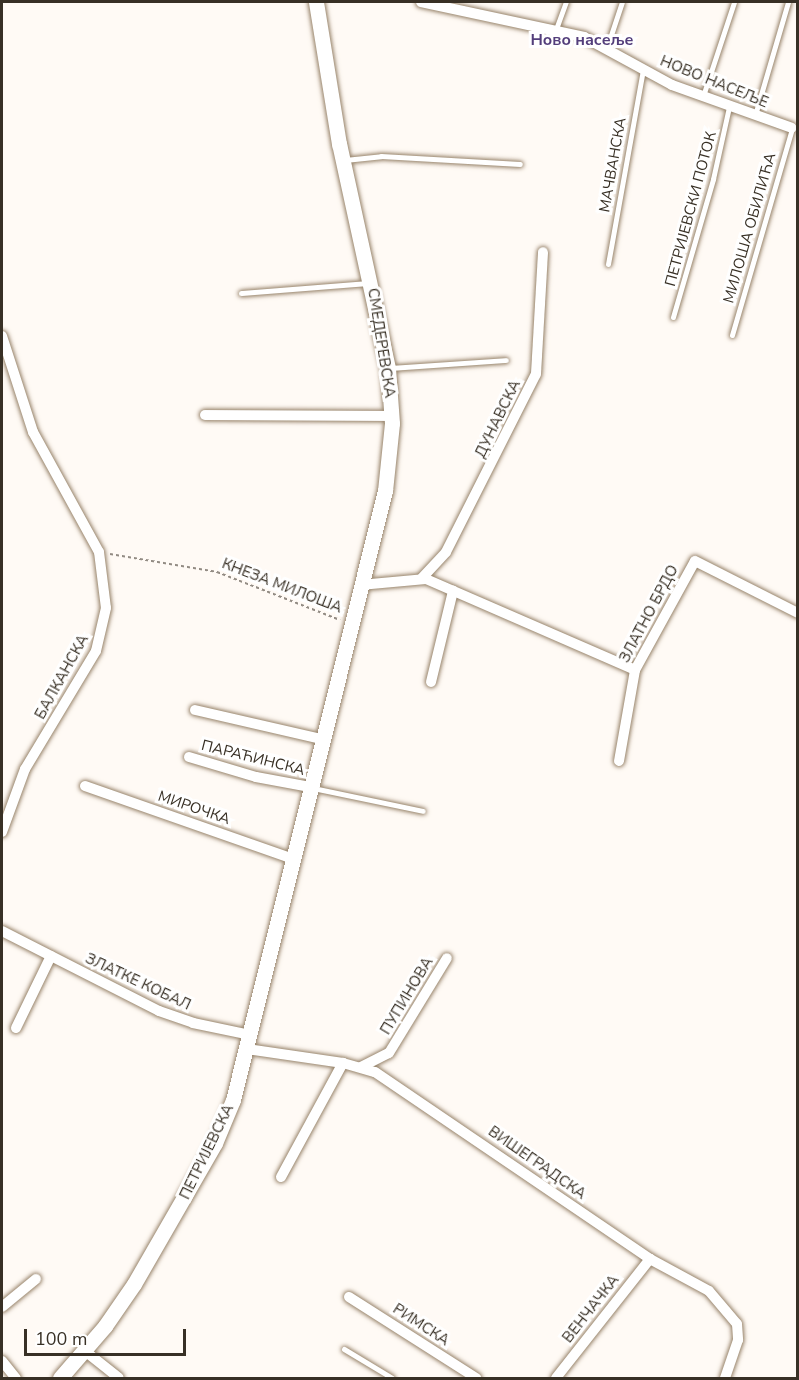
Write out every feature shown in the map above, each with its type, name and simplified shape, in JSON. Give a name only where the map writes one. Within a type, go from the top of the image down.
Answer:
[{"type":"main road","name":"СМЕДЕРЕВСКА","points":[[293,859],[385,491],[391,416],[388,368],[342,160],[316,2]]},
{"type":"main road","name":"ПЕТРИЈЕВСКА","points":[[60,1378],[85,1352],[134,1284],[215,1143],[233,1100],[293,859]]},
{"type":"street","name":"НОВО НАСЕЉЕ","points":[[421,2],[464,6],[556,29],[607,47],[643,70],[703,96],[792,128]]},
{"type":"street","name":"ДУНАВСКА","points":[[422,578],[446,552],[536,374],[543,252]]},
{"type":"street","name":"БАЛКАНСКА","points":[[2,336],[33,432],[99,552],[106,589],[103,634],[75,691],[25,770],[2,832]]},
{"type":"street","points":[[205,415],[391,416]]},
{"type":"street","name":"ЗЛАТНО БРДО","points":[[619,761],[635,670],[695,561],[798,613]]},
{"type":"street","points":[[360,585],[381,586],[422,578],[635,670]]},
{"type":"street","points":[[431,682],[453,591]]},
{"type":"street","points":[[195,710],[322,740]]},
{"type":"street","name":"ПАРАЋИНСКА","points":[[189,757],[256,777],[310,788]]},
{"type":"street","name":"МИРОЧКА","points":[[85,786],[293,859]]},
{"type":"street","name":"ЗЛАТКЕ КОБАЛ","points":[[2,931],[169,1015],[248,1042]]},
{"type":"street","points":[[16,1028],[51,956]]},
{"type":"street","name":"ПУПИНОВА","points":[[361,1067],[389,1053],[416,1015],[447,958]]},
{"type":"street","name":"ВИШЕГРАДСКА","points":[[248,1042],[361,1067],[455,1123],[650,1259],[710,1292],[735,1318],[739,1333],[725,1378]]},
{"type":"street","points":[[281,1177],[343,1063]]},
{"type":"street","name":"ВЕНЧАЧКА","points":[[556,1378],[650,1259]]},
{"type":"street","points":[[2,1307],[36,1279]]},
{"type":"street","name":"РИМСКА","points":[[349,1297],[476,1378]]},
{"type":"street","points":[[85,1352],[119,1378]]},
{"type":"street","points":[[2,1361],[16,1378]]},
{"type":"lane","points":[[556,29],[566,2]]},
{"type":"lane","points":[[607,47],[622,2]]},
{"type":"lane","points":[[703,96],[734,2]]},
{"type":"lane","points":[[755,115],[788,2]]},
{"type":"lane","name":"МАЧВАНСКА","points":[[608,264],[643,70]]},
{"type":"lane","name":"ПЕТРИЈЕВСКИ ПОТОК","points":[[673,317],[713,179],[729,106]]},
{"type":"lane","name":"МИЛОША ОБИЛИЋА","points":[[732,335],[792,128]]},
{"type":"lane","points":[[342,160],[381,156],[520,164]]},
{"type":"lane","points":[[241,293],[371,283]]},
{"type":"lane","points":[[388,368],[506,360]]},
{"type":"lane","points":[[310,788],[423,811]]},
{"type":"lane","points":[[344,1349],[392,1378]]},
{"type":"path","name":"КНЕЗА МИЛОША","points":[[99,552],[217,572],[351,624]]},
{"type":"district","name":"Ново насеље","points":[[582,40]]}]
